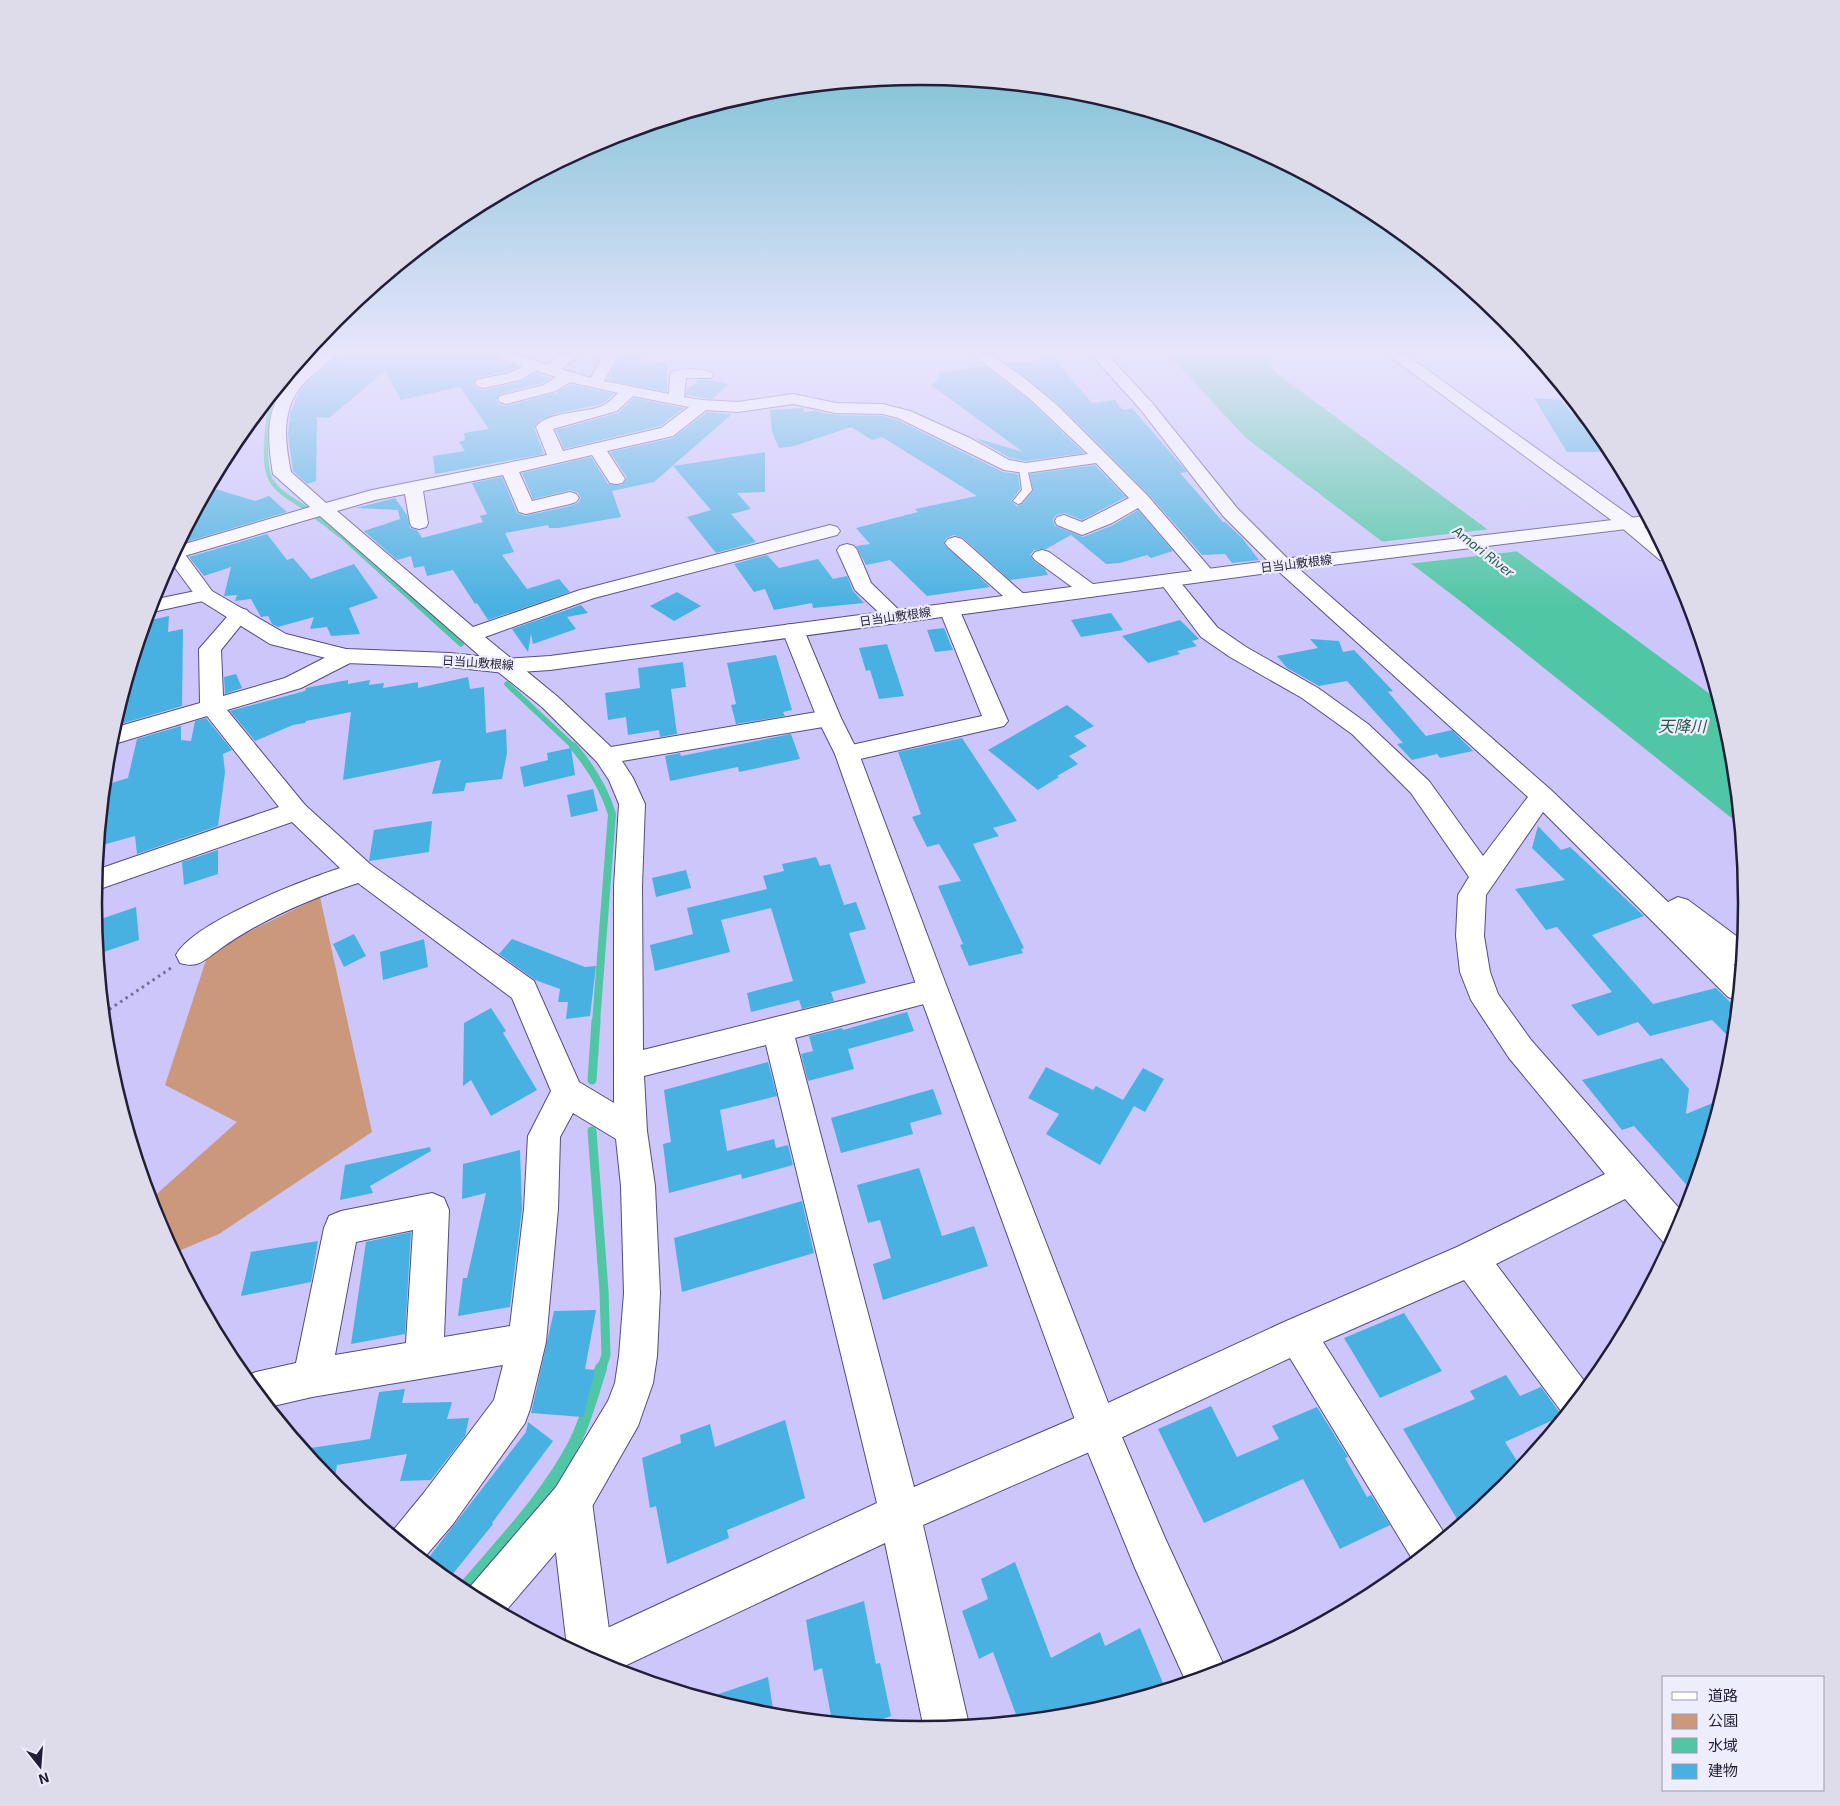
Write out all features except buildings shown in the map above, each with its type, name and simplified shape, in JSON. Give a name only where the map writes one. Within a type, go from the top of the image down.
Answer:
[{"type":"street","points":[[279,438],[278,452],[282,474],[505,666],[550,702],[606,756],[622,778],[632,804],[628,886],[628,1067],[631,1131],[638,1186],[642,1293],[638,1356],[634,1383],[624,1412],[571,1502],[489,1597]]},
{"type":"street","points":[[548,438],[562,480]]},
{"type":"street","points":[[509,469],[526,508],[562,480],[597,448],[640,438]]},
{"type":"street","points":[[956,438],[1004,464],[1023,468],[1100,457]]},
{"type":"street","points":[[1082,438],[1140,499],[1206,575]]},
{"type":"street","points":[[1172,438],[1230,512],[1291,564],[1542,796],[1733,984]]},
{"type":"street","points":[[1511,438],[1629,524],[1657,548]]},
{"type":"street","points":[[597,448],[616,479]]},
{"type":"street","points":[[182,551],[372,495],[509,469],[562,480]]},
{"type":"street","points":[[413,488],[419,523]]},
{"type":"street","points":[[1064,521],[1082,529],[1105,519],[1140,499]]},
{"type":"street","name":"日当山敷根線","points":[[178,559],[205,595],[240,614],[278,639],[346,656],[450,660],[505,666],[550,662],[1291,564],[1644,523]]},
{"type":"street","points":[[470,635],[587,594],[830,531]]},
{"type":"street","points":[[954,543],[1019,600]]},
{"type":"street","points":[[847,550],[862,586],[894,616]]},
{"type":"street","points":[[1042,556],[1090,591]]},
{"type":"street","points":[[1169,581],[1208,632],[1238,652],[1310,693],[1360,729],[1420,787],[1483,876]]},
{"type":"street","points":[[158,605],[205,595]]},
{"type":"street","points":[[847,754],[996,721],[949,609]]},
{"type":"street","points":[[240,614],[210,649],[212,708],[296,810],[361,871],[524,990],[567,1092],[631,1131]]},
{"type":"street","points":[[793,630],[829,718],[847,754],[933,990],[1098,1428],[1150,1553],[1203,1670]]},
{"type":"street","points":[[120,734],[292,683],[346,656]]},
{"type":"street","points":[[606,756],[829,718]]},
{"type":"street","points":[[1542,796],[1483,876],[1472,895],[1470,936],[1475,972],[1486,1000],[1520,1049],[1672,1226]]},
{"type":"street","points":[[103,878],[296,810]]},
{"type":"street","points":[[1583,836],[1736,952]]},
{"type":"street","points":[[190,955],[233,925],[308,889],[361,871]]},
{"type":"street","points":[[628,1067],[933,990]]},
{"type":"street","points":[[778,1030],[900,1514],[945,1720]]},
{"type":"street","points":[[410,1542],[438,1509],[511,1409],[526,1342],[541,1209],[544,1136],[567,1092]]},
{"type":"street","points":[[600,1656],[900,1514],[1098,1428],[1297,1335],[1470,1259],[1630,1179]]},
{"type":"street","points":[[312,1378],[341,1228],[432,1210],[424,1359]]},
{"type":"street","points":[[1470,1259],[1572,1396]]},
{"type":"street","points":[[1297,1335],[1427,1544]]},
{"type":"street","points":[[263,1389],[312,1378],[526,1342]]},
{"type":"street","points":[[571,1502],[590,1651]]},
{"type":"lane","points":[[1018,501],[1027,490],[1023,468]]},
{"type":"path","points":[[109,1010],[190,955]]},
{"type":"green space","points":[[320,897],[372,1132],[219,1234],[180,1251],[156,1195],[237,1122],[165,1085],[209,951]]},
{"type":"water","name":"天降川","points":[[1246,438],[1364,438],[1711,695],[1722,743],[1733,819],[1459,600]]},
{"type":"pier","points":[[1491,529],[1520,551],[1408,564],[1379,542]]},
{"type":"waterway","points":[[266,438],[268,472],[271,480],[278,489],[307,509]]},
{"type":"waterway","points":[[313,515],[331,528]]},
{"type":"waterway","points":[[330,527],[461,644]]},
{"type":"waterway","points":[[507,684],[573,746]]},
{"type":"waterway","points":[[573,746],[596,778],[612,814],[596,1023]]},
{"type":"waterway","points":[[592,1080],[596,1021]]},
{"type":"waterway","points":[[592,1131],[604,1291],[606,1355],[601,1370]]},
{"type":"waterway","points":[[467,1584],[550,1484],[574,1444],[582,1426],[601,1368]]},
{"type":"water label","name":"Amori River","points":[[1484,551]]}]
